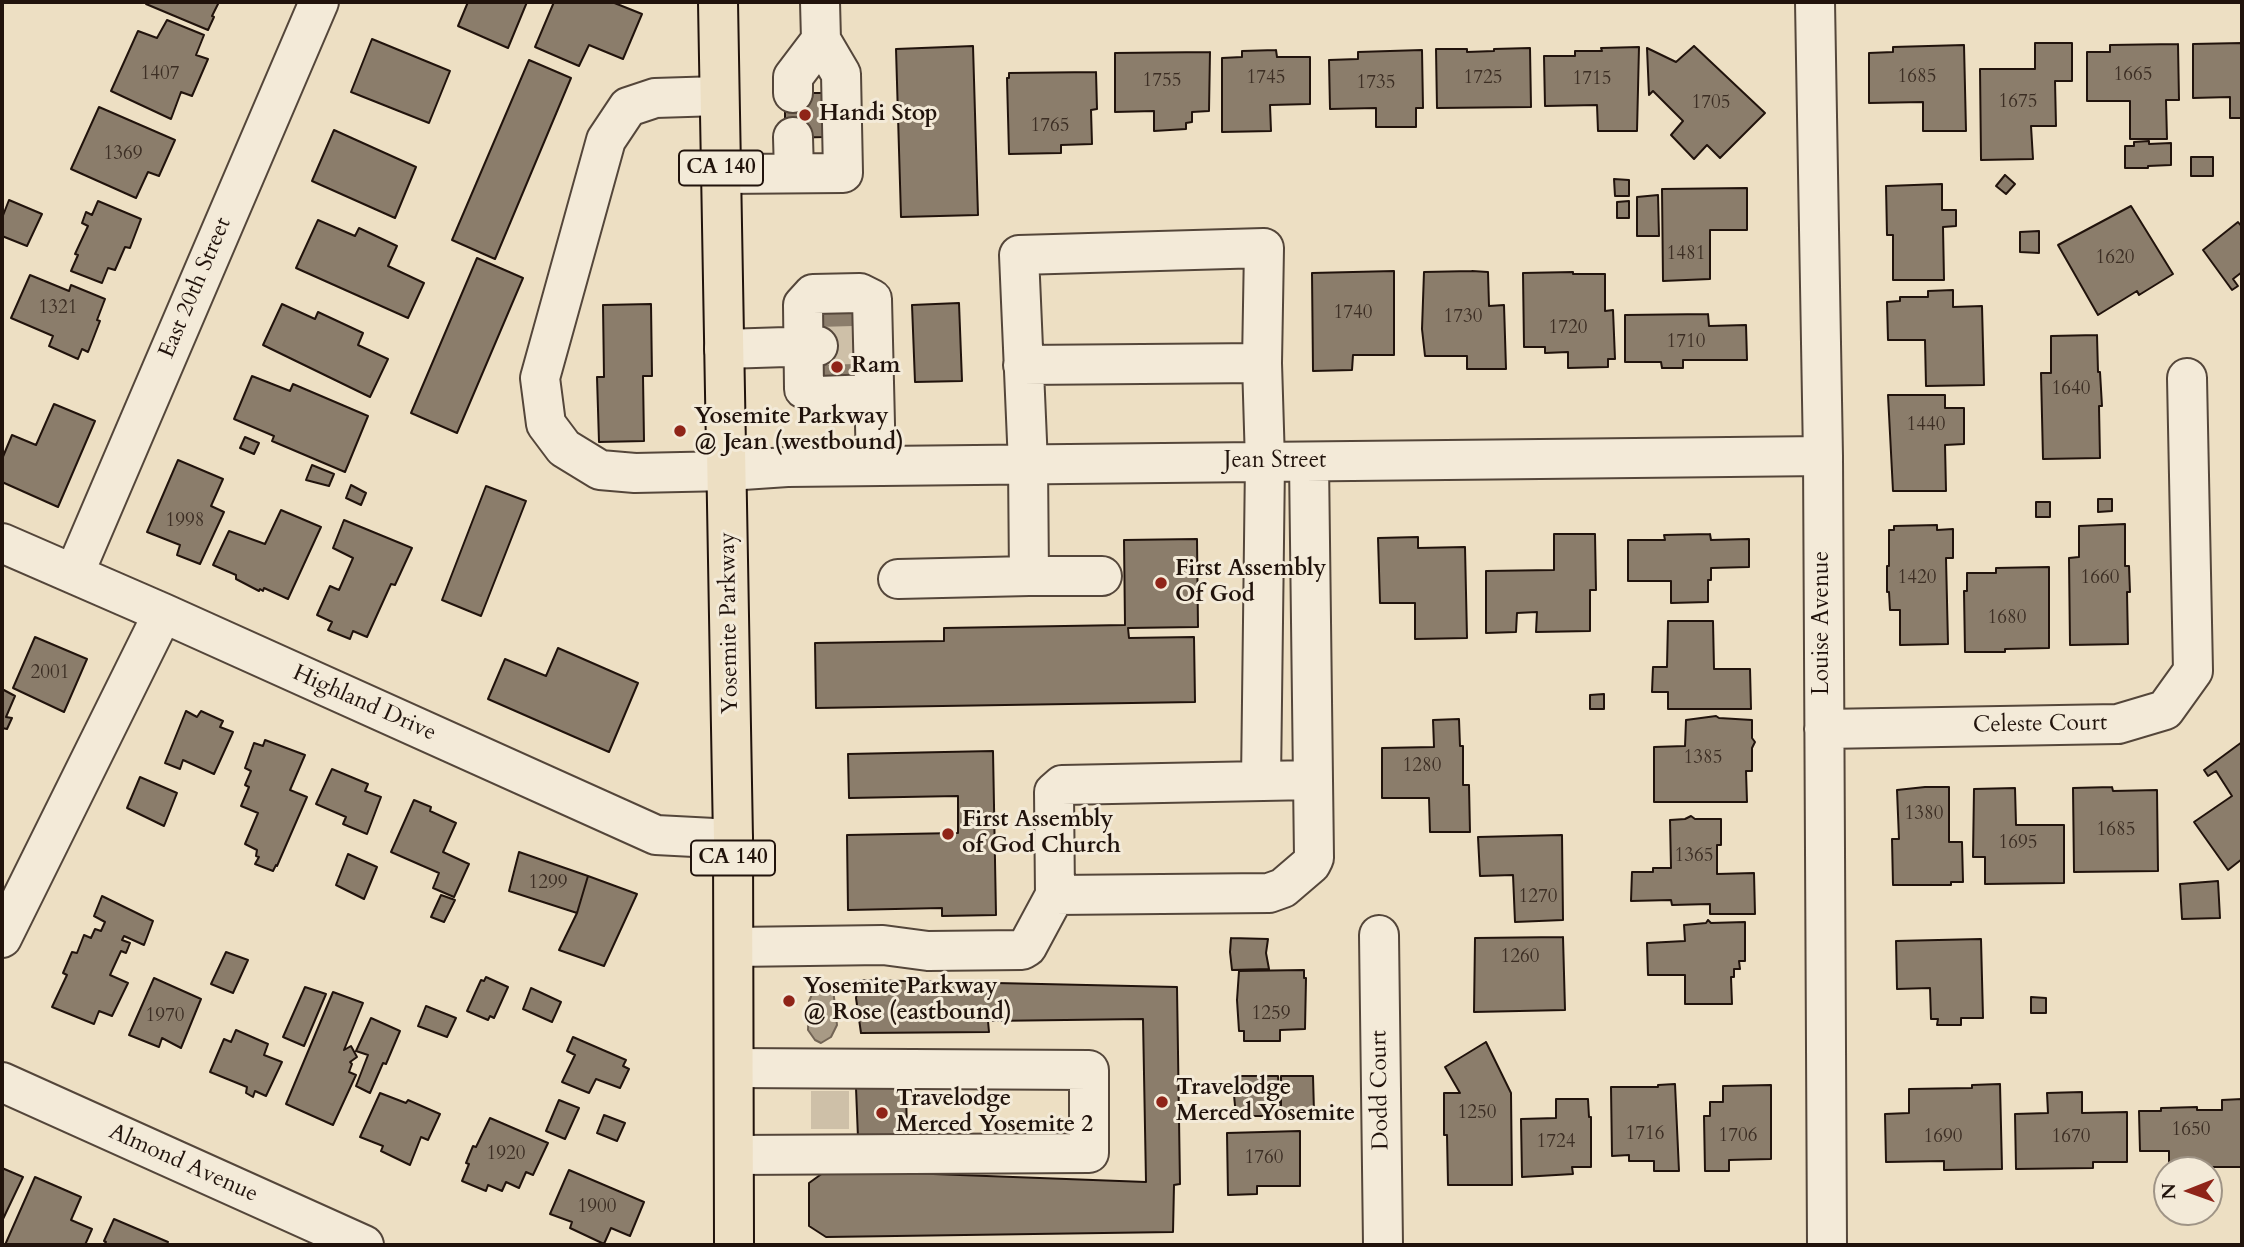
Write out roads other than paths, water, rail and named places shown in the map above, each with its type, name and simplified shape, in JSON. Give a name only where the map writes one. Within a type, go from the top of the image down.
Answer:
[{"type":"main road","name":"Yosemite Parkway","points":[[718,2],[733,839],[734,1245]]},
{"type":"street","name":"East 20th Street","points":[[74,573],[319,2]]},
{"type":"street","points":[[721,174],[794,155],[843,173],[841,74],[821,40],[820,2]]},
{"type":"street","name":"Louise Avenue","points":[[1815,2],[1823,456],[1827,1245]]},
{"type":"street","points":[[793,93],[793,77],[821,40]]},
{"type":"street","name":"Jean Street","points":[[719,96],[655,98],[628,107],[606,140],[540,377],[546,424],[564,448],[600,470],[635,473],[787,467],[1823,456]]},
{"type":"street","points":[[1028,576],[1028,464],[1019,255],[1264,248],[1262,363],[1265,462],[1261,781]]},
{"type":"street","points":[[724,349],[837,345]]},
{"type":"street","points":[[837,345],[874,394],[876,466]]},
{"type":"street","points":[[837,345],[804,388],[818,396],[874,394]]},
{"type":"street","points":[[1023,365],[1262,363]]},
{"type":"street","name":"Celeste Court","points":[[1824,729],[2118,724],[2165,710],[2193,671],[2187,378]]},
{"type":"street","points":[[1055,895],[1276,891],[1311,864],[1314,858],[1309,462]]},
{"type":"street","name":"Highland Drive","points":[[2,542],[656,835],[733,839]]},
{"type":"street","points":[[898,579],[1102,576]]},
{"type":"street","points":[[2,938],[163,613]]},
{"type":"street","points":[[734,947],[883,944],[929,951],[1022,950],[1027,947],[1055,895],[1054,792],[1058,787],[1313,780]]},
{"type":"street","name":"Dodd Court","points":[[1379,935],[1383,1245]]},
{"type":"street","points":[[734,1068],[830,1080],[1089,1070],[1089,1153],[830,1147],[734,1155]]},
{"type":"street","name":"Almond Avenue","points":[[2,1082],[364,1245]]},
{"type":"tunnel","points":[[818,346],[854,345]]},
{"type":"tunnel","points":[[830,1091],[830,1139]]},
{"type":"place","name":"Handi Stop","points":[[805,115]]},
{"type":"place","name":"Ram","points":[[837,367]]},
{"type":"place","name":"Yosemite Parkway @ Jean (westbound)","points":[[680,431]]},
{"type":"place","name":"First Assembly Of God","points":[[1161,583]]},
{"type":"place","name":"First Assembly of God Church","points":[[948,834]]},
{"type":"place","name":"Yosemite Parkway @ Rose (eastbound)","points":[[789,1001]]},
{"type":"place","name":"Travelodge Merced Yosemite","points":[[1162,1102]]},
{"type":"place","name":"Travelodge Merced Yosemite 2","points":[[882,1113]]}]
